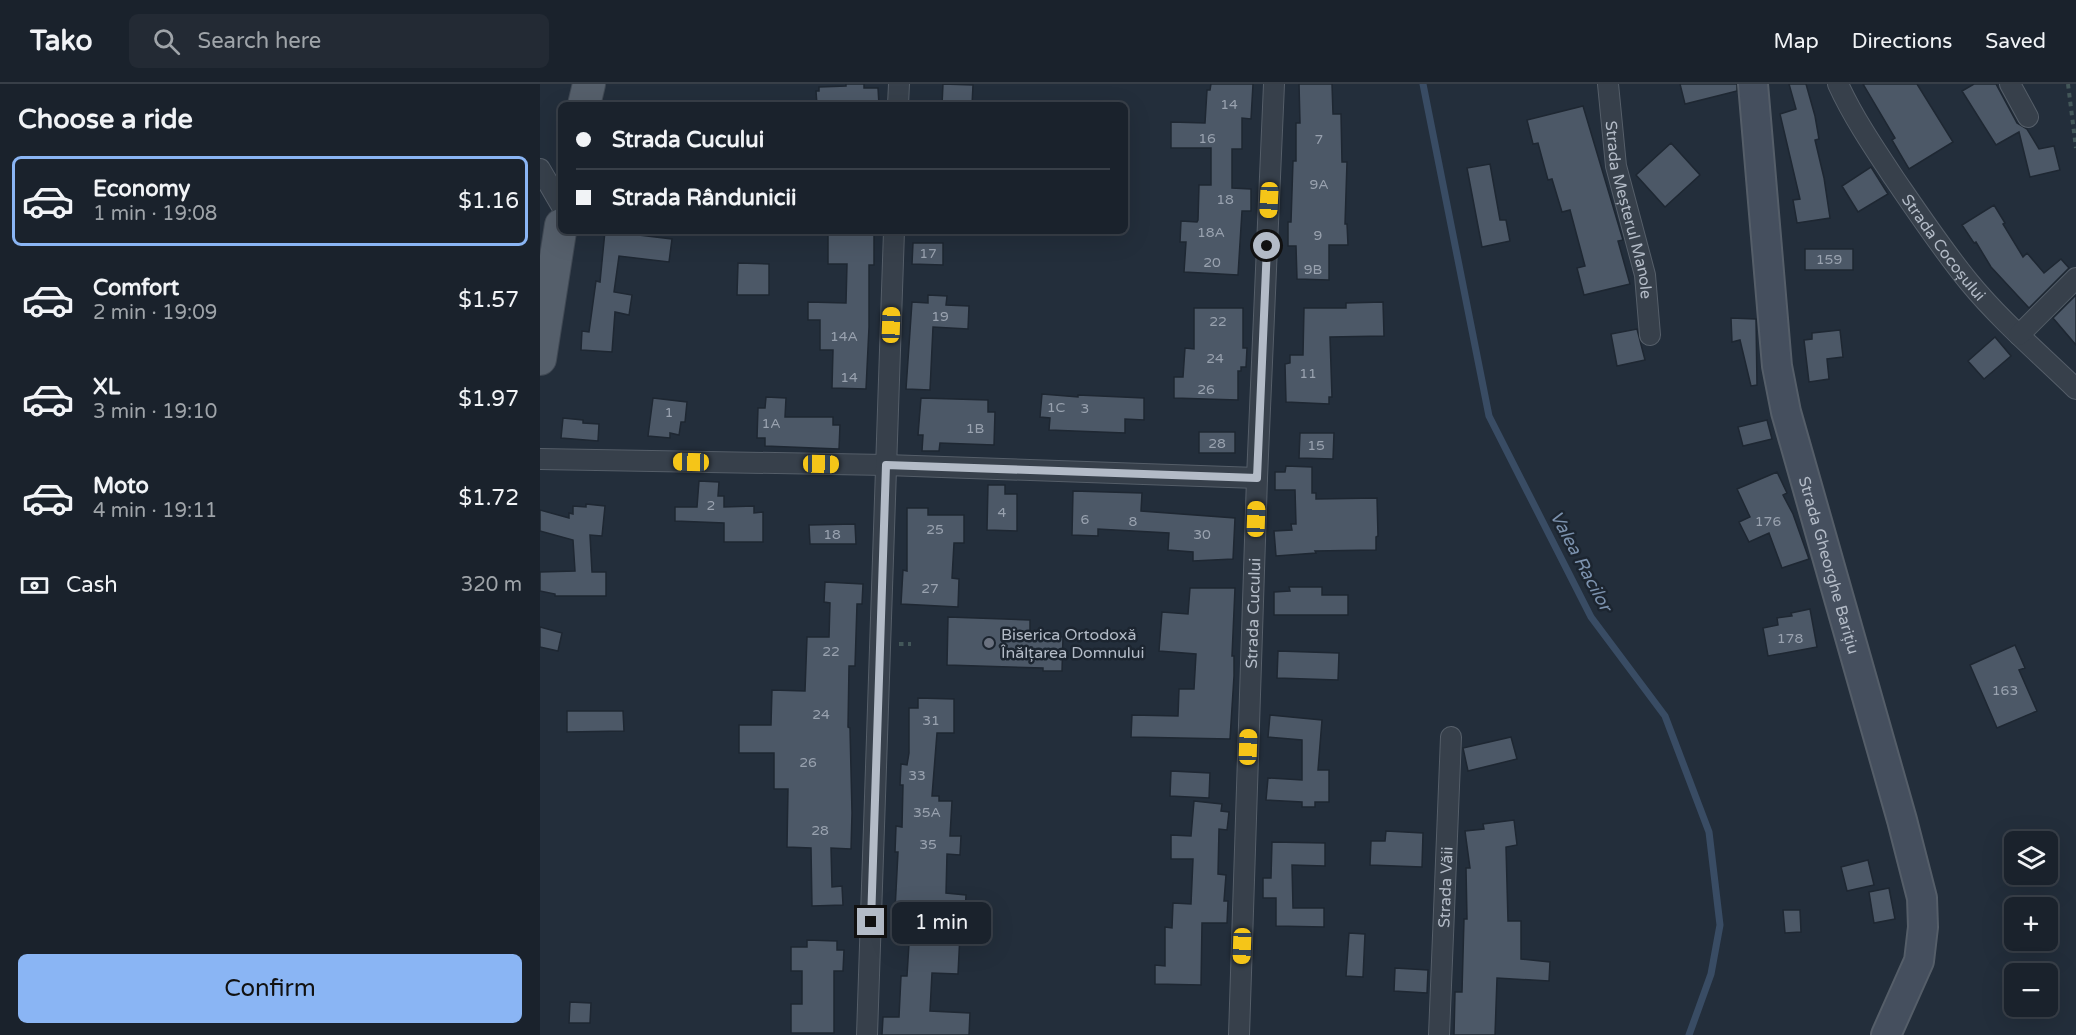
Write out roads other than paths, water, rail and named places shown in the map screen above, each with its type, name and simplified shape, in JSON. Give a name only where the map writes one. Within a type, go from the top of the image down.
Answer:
[{"type":"main road","points":[[585,102],[589,84]]},
{"type":"main road","name":"Strada Gheorghe Barițiu","points":[[1753,84],[1777,366],[1786,412],[1899,808],[1922,898],[1923,927],[1919,961],[1891,1031]]},
{"type":"main road","points":[[540,359],[560,234]]},
{"type":"street","points":[[898,102],[899,84]]},
{"type":"street","name":"Strada Cucului","points":[[1239,1035],[1257,478],[1274,84]]},
{"type":"street","name":"Strada Meșterul Manole","points":[[1608,84],[1616,166],[1645,275],[1650,334]]},
{"type":"street","name":"Strada Cocoșului","points":[[1838,84],[1868,138],[1927,227],[1970,283],[2019,335],[2076,389]]},
{"type":"street","points":[[2010,84],[2028,117]]},
{"type":"street","points":[[540,169],[558,201]]},
{"type":"street","points":[[867,1035],[894,234]]},
{"type":"street","points":[[2019,335],[2076,278]]},
{"type":"street","points":[[540,459],[886,465],[1257,478]]},
{"type":"street","name":"Strada Văii","points":[[1439,1035],[1451,737]]},
{"type":"waterway","name":"Valea Racilor","points":[[1423,84],[1489,416],[1591,617],[1665,716],[1709,832],[1720,925],[1711,974],[1689,1035]]},
{"type":"place","name":"Biserica Ortodoxă Înălțarea Domnului","points":[[989,643]]}]
